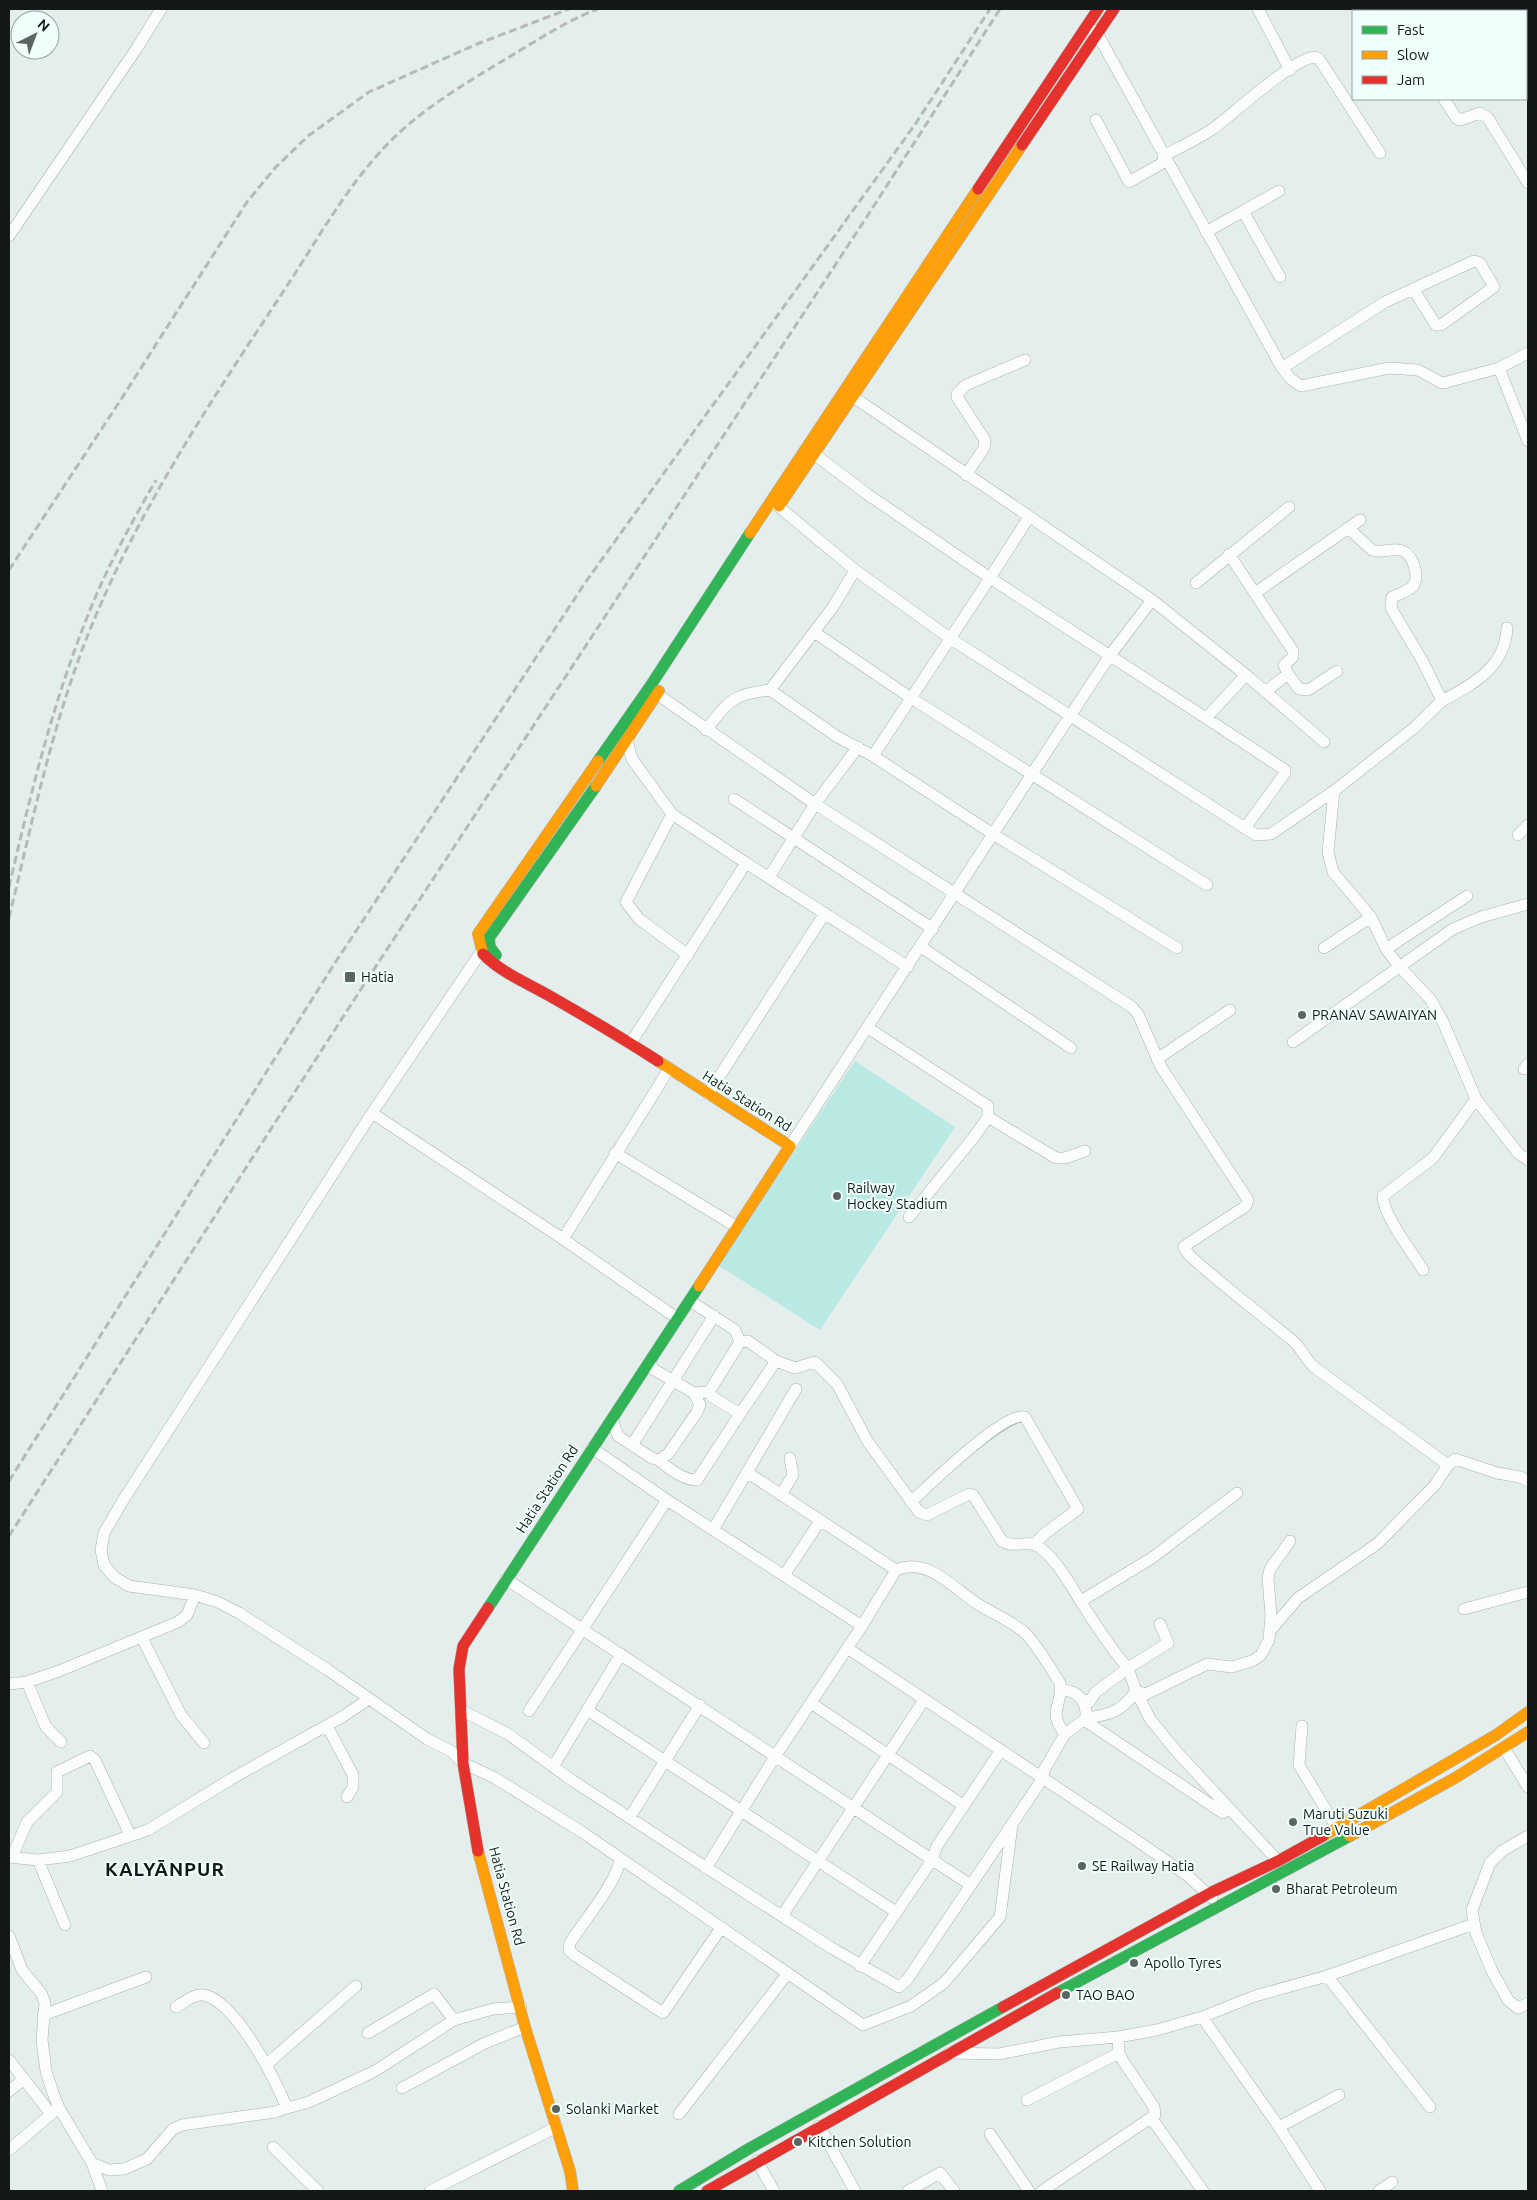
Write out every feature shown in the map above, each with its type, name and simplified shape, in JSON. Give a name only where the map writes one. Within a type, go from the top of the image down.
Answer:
[{"type":"street","points":[[9,236],[137,48],[161,9]]},
{"type":"street","points":[[520,979],[513,978],[500,970],[481,952],[478,934],[653,691],[1098,9]]},
{"type":"street","points":[[775,503],[814,454],[1114,9]]},
{"type":"street","points":[[1258,9],[1290,70]]},
{"type":"street","points":[[1087,25],[1098,35],[1282,368],[1291,379],[1301,386],[1389,368],[1418,370],[1442,383],[1499,368],[1528,353]]},
{"type":"street","points":[[1096,120],[1129,182],[1215,127],[1309,57],[1319,59],[1380,153]]},
{"type":"street","points":[[1445,100],[1457,119],[1460,120],[1480,112],[1488,118],[1528,183]]},
{"type":"street","points":[[1206,232],[1279,191]]},
{"type":"street","points":[[1242,211],[1280,277]]},
{"type":"street","points":[[1282,368],[1365,314],[1413,289],[1474,261],[1480,263],[1494,288],[1441,324],[1436,325],[1413,289]]},
{"type":"street","points":[[966,475],[984,448],[985,440],[957,397],[957,394],[966,385],[1024,360]]},
{"type":"street","points":[[1499,368],[1528,441]]},
{"type":"street","points":[[852,396],[1152,600],[1246,675],[1324,742]]},
{"type":"street","points":[[814,454],[868,494],[990,578],[1111,654],[1284,770],[1285,774],[1245,828]]},
{"type":"street","points":[[775,503],[855,570],[951,639],[1256,835],[1271,834],[1334,791],[1414,728],[1442,702],[1482,679],[1503,649],[1507,628]]},
{"type":"street","points":[[1196,583],[1228,554],[1288,507]]},
{"type":"street","points":[[873,756],[1029,517]]},
{"type":"street","points":[[1254,594],[1360,520]]},
{"type":"street","points":[[1348,528],[1372,550],[1400,550],[1408,554],[1412,560],[1416,572],[1415,582],[1410,588],[1392,597],[1391,608],[1423,662],[1442,702]]},
{"type":"street","points":[[1228,554],[1293,651],[1293,656],[1284,665],[1299,689],[1304,691],[1337,671]]},
{"type":"street","points":[[706,730],[727,704],[737,696],[770,690],[833,607],[855,570]]},
{"type":"street","points":[[790,1146],[993,834],[1072,717],[1111,654],[1152,600]]},
{"type":"street","points":[[814,632],[911,698],[1208,885]]},
{"type":"street","points":[[1265,692],[1288,674]]},
{"type":"street","points":[[1206,718],[1246,675]]},
{"type":"street","points":[[770,690],[836,736],[873,756],[993,834],[1177,948]]},
{"type":"street","points":[[653,691],[706,730],[815,804],[1132,1007],[1138,1014],[1157,1059],[1248,1200],[1246,1206],[1186,1244],[1184,1247],[1189,1255],[1242,1302],[1295,1342],[1314,1367],[1448,1465]]},
{"type":"street","points":[[520,979],[516,972],[497,956],[490,947],[489,938],[627,741],[653,691]]},
{"type":"street","points":[[627,741],[632,759],[672,814],[908,966]]},
{"type":"street","points":[[769,877],[815,804],[858,748]]},
{"type":"street","points":[[1334,791],[1328,852],[1333,872],[1371,917],[1386,948],[1399,966],[1434,1005],[1476,1099],[1518,1153],[1528,1160]]},
{"type":"street","points":[[734,799],[933,928]]},
{"type":"street","points":[[672,814],[626,902],[639,918],[688,955]]},
{"type":"street","points":[[1518,835],[1528,825]]},
{"type":"street","points":[[630,1044],[746,863]]},
{"type":"street","points":[[1386,948],[1467,896]]},
{"type":"street","points":[[1293,1042],[1460,925],[1528,904]]},
{"type":"street","points":[[708,1094],[825,913]]},
{"type":"street","points":[[1324,948],[1371,917]]},
{"type":"street","points":[[921,947],[1071,1048]]},
{"type":"street","points":[[481,952],[372,1113],[104,1533],[101,1550],[104,1565],[114,1577],[129,1586],[195,1595],[218,1602],[239,1613],[427,1739],[450,1751],[463,1763],[495,1778],[582,1832],[863,2025],[911,2006],[929,1995],[944,1983],[1000,1917],[1012,1825]]},
{"type":"street","name":"Hatia Station Rd","points":[[520,979],[630,1044],[790,1146],[463,1646],[459,1669],[463,1763],[479,1856],[525,2027],[570,2171],[573,2191]]},
{"type":"street","points":[[1157,1059],[1230,1010]]},
{"type":"street","points":[[868,1028],[988,1106],[988,1117],[954,1164],[910,1217]]},
{"type":"street","points":[[563,1239],[669,1069]]},
{"type":"street","points":[[1423,1270],[1392,1221],[1382,1202],[1383,1196],[1433,1158],[1476,1099]]},
{"type":"street","points":[[372,1113],[563,1239],[678,1318]]},
{"type":"street","points":[[988,1117],[1056,1158],[1065,1158],[1085,1151]]},
{"type":"street","points":[[615,1153],[737,1227]]},
{"type":"street","points":[[690,1301],[735,1330],[740,1342]]},
{"type":"street","points":[[632,1445],[714,1316]]},
{"type":"street","points":[[740,1342],[748,1341],[776,1361],[795,1368],[814,1362],[832,1378],[871,1447],[919,1512],[927,1515],[969,1494],[973,1495],[1002,1541],[1009,1544],[1034,1544],[1060,1569],[1080,1601],[1128,1668],[1136,1691],[1150,1719],[1177,1752],[1278,1861]]},
{"type":"street","points":[[709,1392],[740,1342]]},
{"type":"street","points":[[612,1420],[618,1436],[677,1473],[690,1480],[697,1480],[776,1361]]},
{"type":"street","points":[[650,1362],[653,1369],[694,1394],[700,1405],[668,1454],[659,1460]]},
{"type":"street","points":[[713,1530],[796,1390]]},
{"type":"street","points":[[694,1394],[709,1392]]},
{"type":"street","points":[[709,1392],[711,1396],[740,1414]]},
{"type":"street","points":[[911,1502],[987,1435],[1016,1417],[1025,1417],[1078,1509],[1034,1544]]},
{"type":"street","points":[[592,1448],[667,1500],[785,1574],[862,1626]]},
{"type":"street","points":[[781,1495],[793,1475],[790,1458]]},
{"type":"street","points":[[1270,1631],[1298,1598],[1377,1544],[1435,1485],[1448,1465],[1455,1459],[1496,1473],[1520,1476],[1528,1481]]},
{"type":"street","points":[[748,1473],[896,1570],[916,1567],[929,1570],[980,1606],[1012,1624],[1025,1634],[1060,1683],[1061,1690],[1055,1708],[1056,1717],[1065,1734]]},
{"type":"street","points":[[1080,1601],[1152,1558],[1237,1493]]},
{"type":"street","points":[[529,1711],[667,1500]]},
{"type":"street","points":[[785,1574],[820,1521]]},
{"type":"street","points":[[1136,1691],[1146,1694],[1154,1691],[1207,1664],[1232,1667],[1252,1661],[1266,1648],[1271,1616],[1268,1578],[1270,1569],[1290,1541]]},
{"type":"street","points":[[706,1868],[776,1755],[862,1626],[896,1570]]},
{"type":"street","points":[[506,1579],[776,1755],[969,1884]]},
{"type":"street","points":[[1464,1609],[1528,1592]]},
{"type":"street","points":[[9,1684],[27,1682],[59,1671],[178,1622],[186,1615],[195,1595]]},
{"type":"street","points":[[1061,1690],[1067,1690],[1088,1702],[1096,1692],[1128,1668],[1168,1644],[1160,1624]]},
{"type":"street","points":[[142,1638],[175,1705],[204,1743]]},
{"type":"street","points":[[847,1648],[1188,1876],[1210,1893],[1217,1906]]},
{"type":"street","points":[[553,1766],[621,1654]]},
{"type":"street","points":[[27,1682],[42,1721],[50,1733],[61,1742]]},
{"type":"street","points":[[461,1710],[496,1727],[706,1868],[860,1966],[899,1988],[1043,1778],[1044,1770],[1065,1734],[1085,1719],[1110,1714],[1126,1706],[1136,1691]]},
{"type":"street","points":[[130,1835],[94,1760],[90,1756],[57,1772],[57,1792],[27,1822],[10,1857],[38,1860],[70,1856],[130,1835],[162,1822],[230,1779],[327,1726],[369,1699]]},
{"type":"street","points":[[782,1916],[924,1700]]},
{"type":"street","points":[[1084,1700],[1087,1707],[1085,1719]]},
{"type":"street","points":[[811,1703],[964,1806]]},
{"type":"street","points":[[630,1817],[700,1705]]},
{"type":"street","points":[[587,1710],[896,1912]]},
{"type":"street","points":[[679,2191],[805,2117],[1210,1893],[1278,1861],[1337,1828],[1496,1735],[1528,1712]]},
{"type":"street","points":[[1085,1719],[1223,1813]]},
{"type":"street","points":[[327,1726],[353,1775],[353,1787],[346,1797]]},
{"type":"street","points":[[1302,1726],[1299,1765],[1337,1828]]},
{"type":"street","points":[[707,2191],[949,2053],[1217,1906],[1376,1823],[1528,1732]]},
{"type":"street","points":[[1504,1748],[1528,1787]]},
{"type":"street","points":[[860,1966],[932,1860],[1000,1750]]},
{"type":"street","points":[[1527,2006],[1518,2008],[1508,2000],[1485,1958],[1474,1924],[1472,1910],[1490,1863],[1502,1850],[1528,1836]]},
{"type":"street","points":[[620,1859],[619,1869],[612,1882],[570,1943],[569,1950],[615,1984],[663,2013],[721,1928]]},
{"type":"street","points":[[38,1860],[65,1925]]},
{"type":"street","points":[[949,2053],[999,2054],[1059,2042],[1118,2037],[1157,2030],[1202,2017],[1255,1996],[1327,1976],[1474,1924]]},
{"type":"street","points":[[9,1936],[22,1970],[44,1998],[42,2040],[55,2111]]},
{"type":"street","points":[[679,2114],[788,1972]]},
{"type":"street","points":[[1327,1976],[1430,2107]]},
{"type":"street","points":[[43,2015],[146,1977]]},
{"type":"street","points":[[267,2064],[356,1986]]},
{"type":"street","points":[[368,2033],[434,1994],[454,2020]]},
{"type":"street","points":[[176,2007],[197,1995],[205,1995],[224,2008],[267,2064],[286,2108]]},
{"type":"street","points":[[92,2163],[109,2170],[131,2167],[154,2154],[168,2134],[182,2125],[275,2112],[309,2102],[375,2071],[454,2020],[493,2009],[521,2007]]},
{"type":"street","points":[[1202,2017],[1279,2127],[1320,2191]]},
{"type":"street","points":[[402,2088],[485,2042],[525,2027]]},
{"type":"street","points":[[1042,2191],[1152,2119],[1156,2111],[1119,2053],[1118,2037]]},
{"type":"street","points":[[1027,2100],[1119,2053]]},
{"type":"street","points":[[9,2060],[24,2079],[55,2111],[92,2163],[102,2191]]},
{"type":"street","points":[[9,2091],[24,2079]]},
{"type":"street","points":[[1279,2127],[1339,2095]]},
{"type":"street","points":[[9,2150],[55,2111]]},
{"type":"street","points":[[1152,2119],[1203,2191]]},
{"type":"street","points":[[819,2126],[855,2191]]},
{"type":"street","points":[[430,2191],[557,2127]]},
{"type":"street","points":[[990,2134],[1029,2191]]},
{"type":"street","points":[[273,2147],[318,2191]]},
{"type":"street","points":[[757,2161],[774,2191]]},
{"type":"street","points":[[908,2191],[937,2173],[943,2176],[954,2191]]},
{"type":"street","points":[[1379,2191],[1392,2182]]},
{"type":"shaded area","name":"Railway Hockey Stadium","points":[[855,1061],[955,1127],[820,1330],[718,1265]]},
{"type":"railway","points":[[9,570],[247,202],[275,168],[308,136],[369,92],[477,44],[569,9]]},
{"type":"railway","points":[[9,918],[36,805],[67,693],[94,620],[113,576],[182,450],[331,217],[355,182],[382,150],[427,109],[555,30],[576,18],[598,9]]},
{"type":"railway","points":[[9,1481],[333,966],[587,580],[916,123],[990,9]]},
{"type":"railway","points":[[9,1536],[363,986],[868,215],[1000,9]]},
{"type":"railway","points":[[9,887],[52,718],[74,652],[93,602],[110,566],[127,531],[156,480]]},
{"type":"traffic: fast","points":[[598,761],[649,688],[750,533]]},
{"type":"traffic: fast","points":[[496,955],[490,947],[489,938],[596,786]]},
{"type":"traffic: fast","points":[[488,1608],[699,1286]]},
{"type":"traffic: fast","points":[[1057,1993],[1350,1836]]},
{"type":"traffic: fast","points":[[679,2191],[750,2148],[1003,2007]]},
{"type":"traffic: slow","points":[[779,506],[1022,145]]},
{"type":"traffic: slow","points":[[750,533],[978,189]]},
{"type":"traffic: slow","points":[[596,786],[659,691]]},
{"type":"traffic: slow","points":[[483,954],[478,934],[598,761]]},
{"type":"traffic: slow","points":[[658,1061],[790,1146],[699,1286]]},
{"type":"traffic: slow","points":[[1323,1836],[1496,1735],[1528,1712]]},
{"type":"traffic: slow","points":[[1350,1836],[1455,1778],[1528,1732]]},
{"type":"traffic: slow","points":[[478,1851],[525,2027],[570,2171],[573,2191]]},
{"type":"traffic: jam","points":[[978,189],[1098,9]]},
{"type":"traffic: jam","points":[[1022,145],[1114,9]]},
{"type":"traffic: jam","points":[[483,954],[506,972],[576,1011],[658,1061]]},
{"type":"traffic: jam","points":[[478,1851],[463,1763],[459,1669],[463,1646],[488,1608]]},
{"type":"traffic: jam","points":[[1003,2007],[1210,1893],[1278,1861],[1323,1836]]},
{"type":"traffic: jam","points":[[707,2191],[1057,1993]]},
{"type":"place","name":"Hatia","points":[[350,977]]},
{"type":"place","name":"PRANAV SAWAIYAN","points":[[1302,1015]]},
{"type":"place","name":"Railway Hockey Stadium","points":[[837,1196]]},
{"type":"place","name":"Maruti Suzuki True Value","points":[[1293,1822]]},
{"type":"place","name":"SE Railway Hatia","points":[[1082,1866]]},
{"type":"place","name":"Bharat Petroleum","points":[[1276,1889]]},
{"type":"place","name":"Apollo Tyres","points":[[1134,1963]]},
{"type":"place","name":"TAO BAO","points":[[1066,1995]]},
{"type":"place","name":"Solanki Market","points":[[556,2109]]},
{"type":"place","name":"Kitchen Solution","points":[[798,2142]]},
{"type":"district","name":"KALYĀNPUR","points":[[165,1869]]}]
